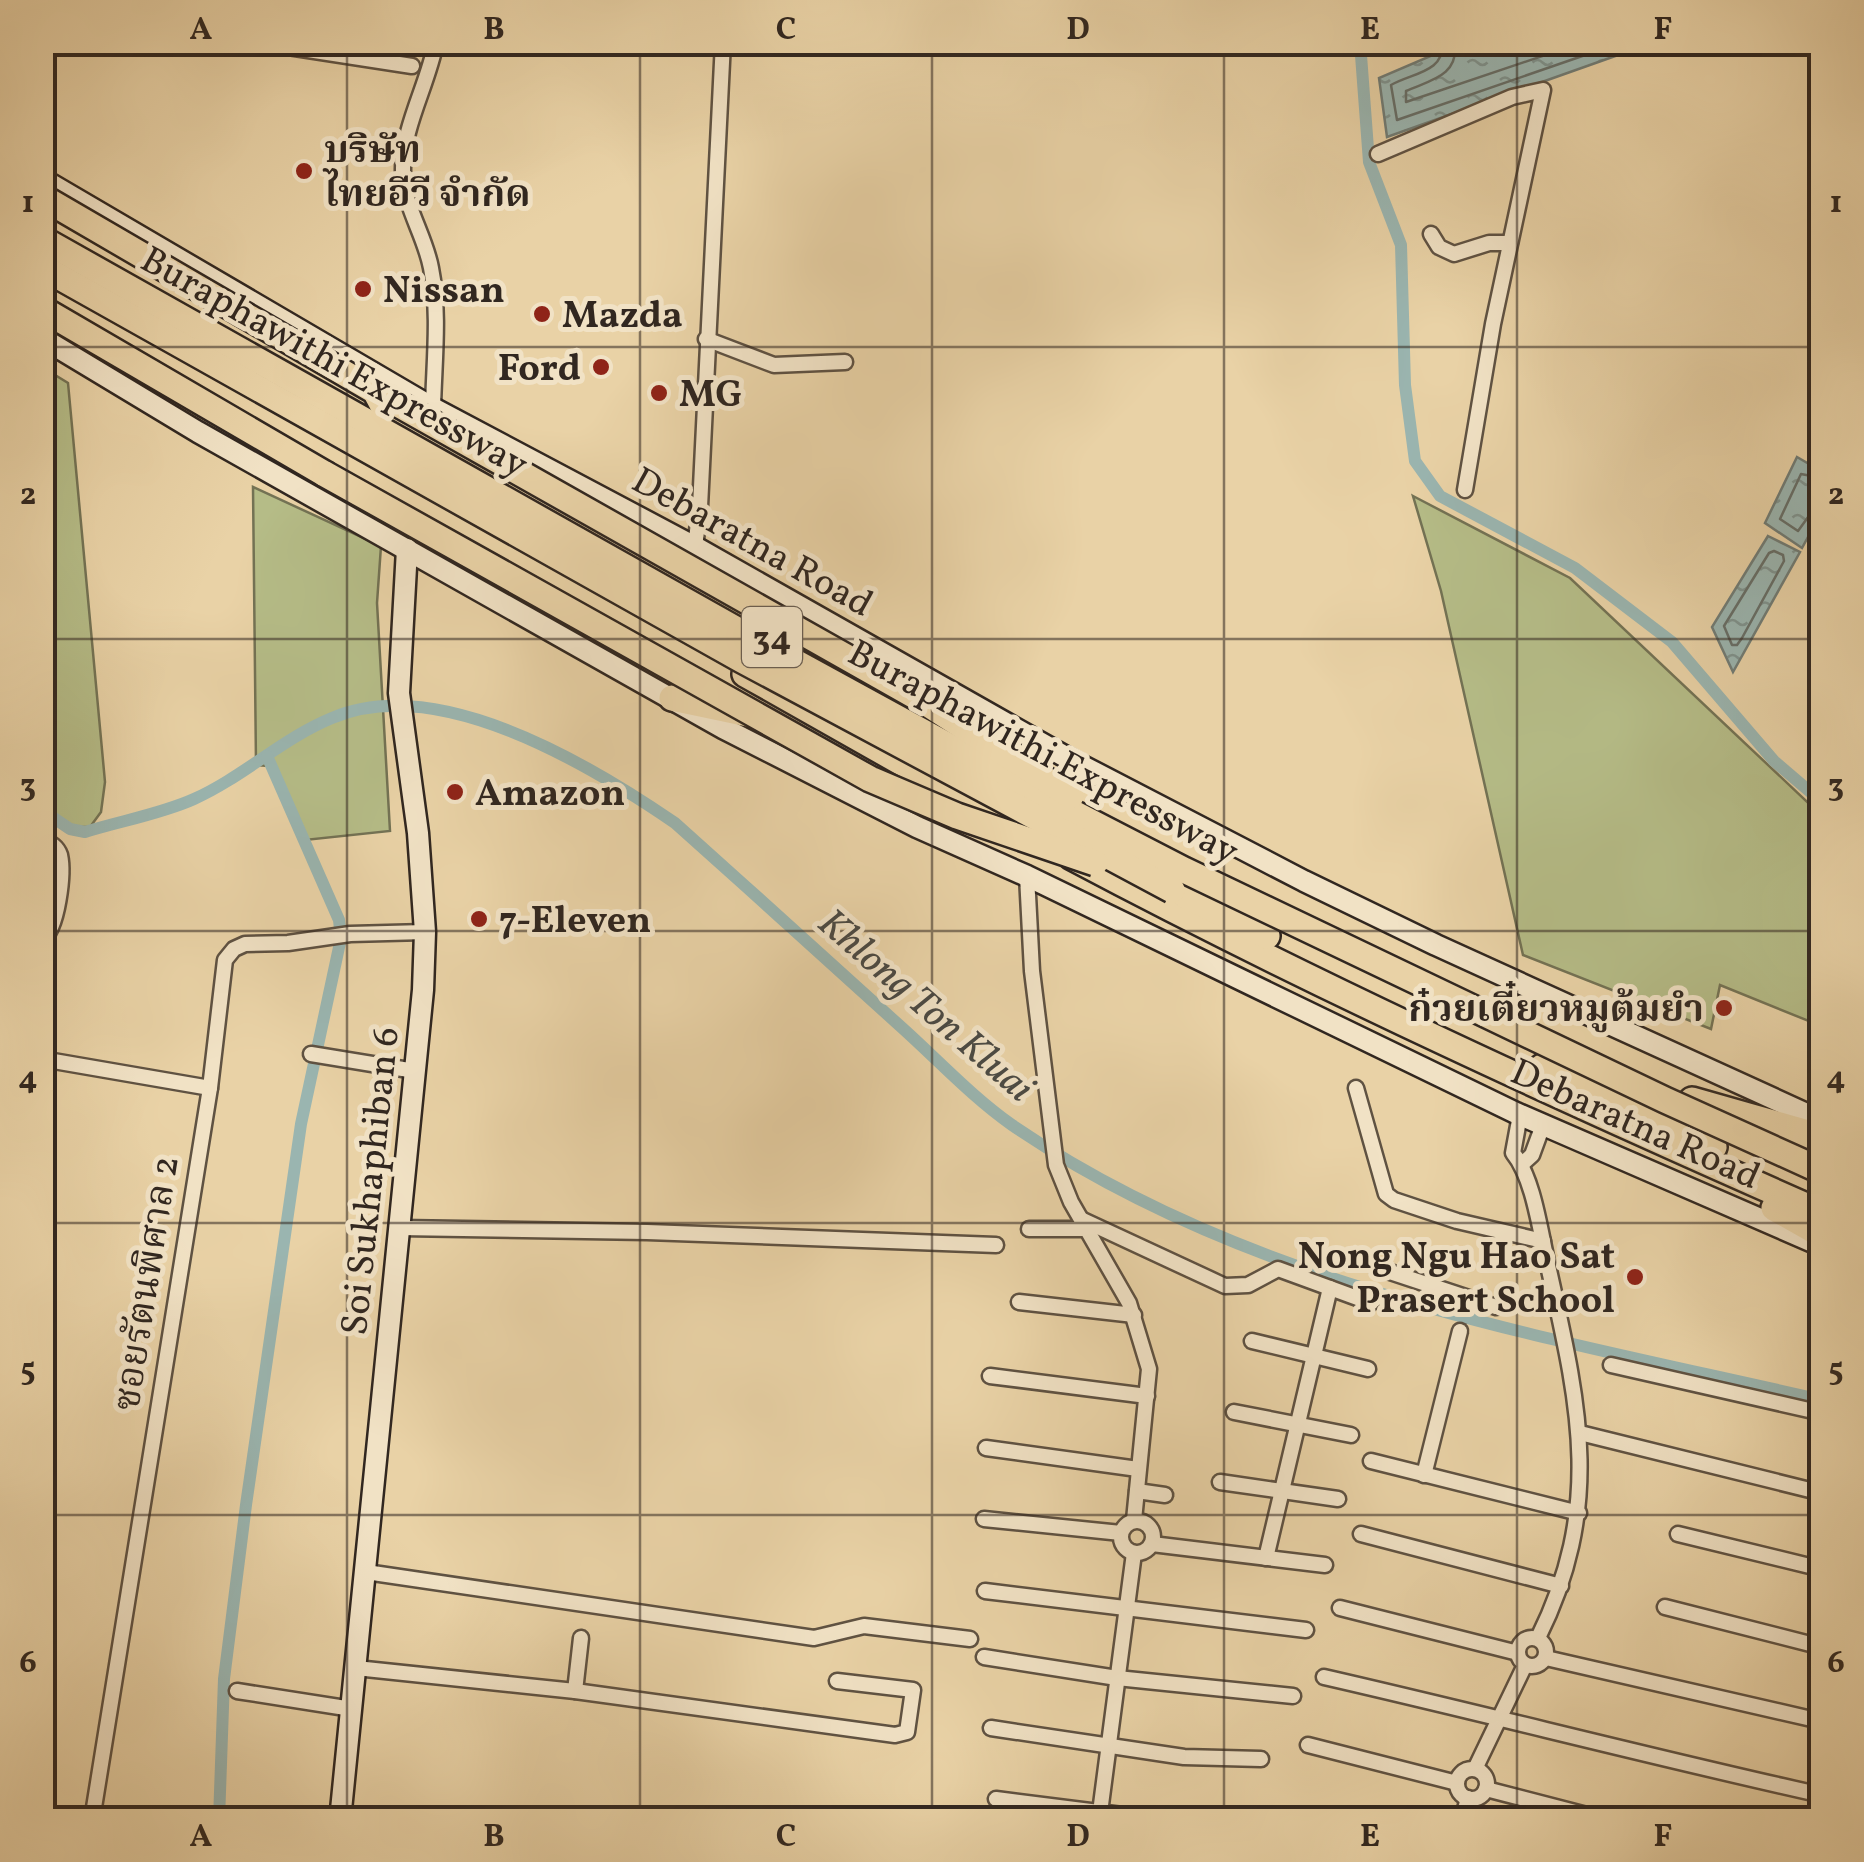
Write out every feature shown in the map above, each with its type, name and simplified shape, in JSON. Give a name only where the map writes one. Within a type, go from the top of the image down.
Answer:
[{"type":"highway","points":[[42,197],[375,391],[917,697],[1178,880]]},
{"type":"highway","name":"Debaratna Road","points":[[42,229],[521,502],[829,668],[1003,768],[1189,864],[1822,1157]]},
{"type":"highway","name":"Buraphawithi Expressway","points":[[42,239],[1178,880],[1402,1002],[1822,1197]]},
{"type":"highway","name":"Buraphawithi Expressway","points":[[42,267],[758,668],[1178,880],[1822,1170]]},
{"type":"highway","name":"Debaratna Road","points":[[42,281],[981,809],[1198,922],[1640,1133],[1822,1214]]},
{"type":"highway","points":[[42,309],[325,474],[870,779],[957,816],[1178,880]]},
{"type":"highway","points":[[325,474],[359,464],[375,450],[385,417],[375,391]]},
{"type":"highway","points":[[672,698],[851,736]]},
{"type":"highway","points":[[1692,1100],[1822,1137]]},
{"type":"highway","points":[[1640,1133],[1822,1235]]},
{"type":"main road","name":"Debaratna Road","points":[[42,179],[433,408],[695,547],[972,706],[1200,828],[1436,945],[1822,1121]]},
{"type":"main road","name":"Debaratna Road","points":[[42,338],[198,432],[723,728],[917,827],[1027,876],[1520,1114],[1822,1246]]},
{"type":"main road","name":"Soi Sukhaphiban 6","points":[[340,1820],[400,1228],[425,932],[418,833],[400,720],[407,549]]},
{"type":"street","points":[[256,42],[346,49],[412,66]]},
{"type":"street","points":[[433,408],[435,292],[428,254],[411,212],[402,170],[405,147],[436,42]]},
{"type":"street","points":[[695,547],[723,42]]},
{"type":"street","points":[[1378,154],[1512,97],[1543,90],[1510,243],[1465,490]]},
{"type":"street","points":[[1432,234],[1439,247],[1454,254],[1488,242],[1510,243]]},
{"type":"street","points":[[706,338],[774,365],[845,362]]},
{"type":"street","points":[[42,838],[57,848],[60,858],[50,905],[52,931],[42,940]]},
{"type":"street","points":[[1027,876],[1032,971],[1056,1165],[1134,1315],[1149,1369],[1134,1520]]},
{"type":"street","name":"ซอยรัตนพิศาล 2","points":[[92,1820],[210,1088],[226,960],[234,949],[245,944],[425,932]]},
{"type":"street","points":[[312,1054],[415,1070]]},
{"type":"street","points":[[42,1058],[210,1088]]},
{"type":"street","points":[[1356,1088],[1386,1194],[1457,1221],[1543,1242]]},
{"type":"street","points":[[1520,1114],[1513,1153],[1522,1164],[1543,1242],[1568,1354],[1580,1433],[1580,1513],[1561,1586],[1538,1638]]},
{"type":"street","points":[[1522,1164],[1532,1154],[1542,1124]]},
{"type":"street","points":[[1028,1229],[1086,1224],[1226,1286],[1248,1285],[1278,1269],[1371,1303]]},
{"type":"street","points":[[400,1228],[647,1232],[996,1245]]},
{"type":"street","points":[[1375,1267],[1496,1307]]},
{"type":"street","points":[[1266,1558],[1330,1288]]},
{"type":"street","points":[[1019,1302],[1134,1315]]},
{"type":"street","points":[[1424,1475],[1460,1331]]},
{"type":"street","points":[[1252,1341],[1368,1369]]},
{"type":"street","points":[[1611,1365],[1822,1413]]},
{"type":"street","points":[[990,1376],[1147,1396]]},
{"type":"street","points":[[1234,1412],[1351,1435]]},
{"type":"street","points":[[1580,1433],[1822,1492]]},
{"type":"street","points":[[986,1448],[1138,1469]]},
{"type":"street","points":[[1371,1461],[1580,1513]]},
{"type":"street","points":[[1220,1482],[1338,1499]]},
{"type":"street","points":[[1137,1491],[1166,1495]]},
{"type":"street","points":[[984,1519],[1120,1533]]},
{"type":"street","points":[[1134,1520],[1150,1526],[1154,1535],[1152,1544],[1142,1553],[1134,1553],[1123,1546],[1120,1533],[1125,1524],[1134,1520]]},
{"type":"street","points":[[1361,1534],[1561,1586]]},
{"type":"street","points":[[1678,1534],[1822,1569]]},
{"type":"street","points":[[1152,1544],[1325,1564]]},
{"type":"street","points":[[1100,1815],[1134,1553]]},
{"type":"street","points":[[366,1572],[814,1638],[864,1626],[970,1639]]},
{"type":"street","points":[[985,1590],[1306,1630]]},
{"type":"street","points":[[1664,1607],[1822,1646]]},
{"type":"street","points":[[1340,1608],[1539,1665],[1546,1658],[1547,1649],[1538,1638]]},
{"type":"street","points":[[574,1691],[581,1638]]},
{"type":"street","points":[[1475,1769],[1486,1778],[1486,1789],[1477,1798],[1468,1798],[1457,1783],[1461,1774],[1475,1769],[1499,1718],[1524,1640],[1538,1638]]},
{"type":"street","points":[[984,1657],[1117,1678],[1293,1696]]},
{"type":"street","points":[[1546,1658],[1820,1721]]},
{"type":"street","points":[[356,1668],[574,1691],[895,1735],[907,1732],[913,1690],[837,1680]]},
{"type":"street","points":[[1324,1677],[1658,1760],[1821,1791],[1814,1820]]},
{"type":"street","points":[[237,1692],[352,1709]]},
{"type":"street","points":[[991,1728],[1184,1757],[1261,1759]]},
{"type":"street","points":[[1308,1745],[1457,1783]]},
{"type":"street","points":[[1486,1789],[1606,1820]]},
{"type":"street","points":[[1462,1820],[1468,1798]]},
{"type":"street","points":[[996,1799],[1162,1820]]},
{"type":"green space","points":[[42,367],[68,383],[105,782],[101,812],[90,827],[65,827],[43,811]]},
{"type":"green space","points":[[253,487],[381,546],[377,603],[390,831],[305,840],[269,766],[256,765]]},
{"type":"green space","points":[[1413,496],[1570,578],[1821,815],[1821,1026],[1720,985],[1711,1029],[1523,955],[1441,591]]},
{"type":"water","points":[[1432,43],[1652,43],[1387,137],[1379,78],[1433,55]]},
{"type":"water","points":[[1797,457],[1821,471],[1821,513],[1802,548],[1765,523]]},
{"type":"water","points":[[1768,536],[1800,552],[1733,672],[1712,627]]},
{"type":"waterway","points":[[1360,42],[1369,162],[1401,245],[1405,385],[1415,461],[1440,496],[1575,568],[1672,642],[1774,761],[1822,802]]},
{"type":"waterway","name":"Khlong Ton Kluai","points":[[42,810],[70,829],[85,832],[154,813],[194,799],[332,718],[373,707],[418,707],[511,731],[600,775],[675,823],[983,1102],[1012,1125],[1104,1181],[1201,1228],[1300,1267],[1403,1300],[1507,1328],[1822,1400]]},
{"type":"waterway","points":[[219,1820],[224,1679],[246,1505],[301,1124],[341,938],[339,920],[267,756]]},
{"type":"place","name":"บริษัท ไทยอีวี จำกัด","points":[[304,171]]},
{"type":"place","name":"Nissan","points":[[363,289]]},
{"type":"place","name":"Mazda","points":[[542,314]]},
{"type":"place","name":"Ford","points":[[601,367]]},
{"type":"place","name":"MG","points":[[659,393]]},
{"type":"place","name":"Amazon","points":[[455,792]]},
{"type":"place","name":"7-Eleven","points":[[479,919]]},
{"type":"place","name":"ก๋วยเตี๋ยวหมูต้มยำ","points":[[1724,1008]]},
{"type":"place","name":"Nong Ngu Hao Sat Prasert School","points":[[1635,1277]]}]
